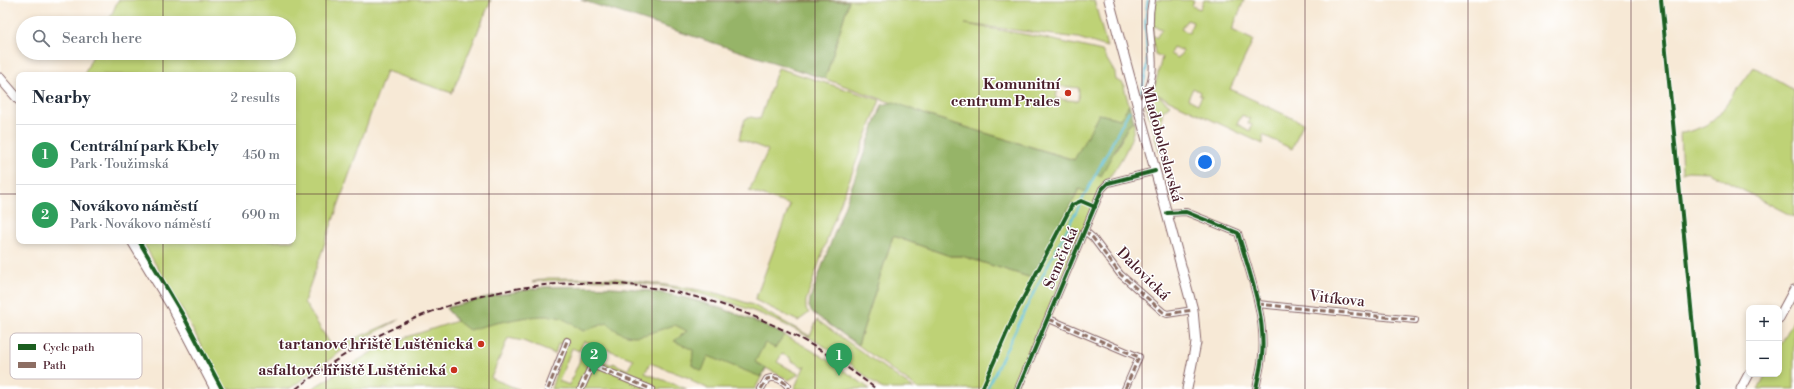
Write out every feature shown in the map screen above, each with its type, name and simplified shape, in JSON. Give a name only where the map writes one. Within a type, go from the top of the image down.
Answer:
[{"type":"main road","name":"Mladoboleslavská","points":[[1109,0],[1193,310],[1196,343],[1187,389]]},
{"type":"main road","points":[[0,78],[16,97]]},
{"type":"main road","points":[[134,244],[172,307],[215,389]]},
{"type":"main road","points":[[1782,312],[1794,290]]},
{"type":"main road","points":[[1741,389],[1747,377]]},
{"type":"street","points":[[1138,108],[1146,97],[1153,80],[1154,66],[1149,16],[1152,0]]},
{"type":"street","name":"Semčická","points":[[1018,389],[1105,186],[1108,183],[1155,171]]},
{"type":"street","points":[[1167,212],[1186,212],[1238,233],[1258,304],[1261,329],[1262,355],[1256,389]]},
{"type":"street","name":"Dalovická","points":[[1085,231],[1093,238],[1120,274],[1146,298],[1167,314],[1193,310]]},
{"type":"street","name":"Vitíkova","points":[[1258,304],[1415,320]]},
{"type":"street","points":[[1049,318],[1139,358],[1125,389]]},
{"type":"street","points":[[548,389],[567,342]]},
{"type":"street","points":[[581,389],[592,365],[637,386],[651,389]]},
{"type":"street","points":[[761,389],[767,378],[774,377],[781,380],[788,386],[788,389]]},
{"type":"green space","points":[[118,0],[491,0],[452,93],[386,71],[304,302],[333,348],[400,319],[343,350],[289,389],[224,389],[185,315],[144,244],[296,244],[296,72],[85,72],[91,60],[296,60],[296,16],[111,16]]},
{"type":"green space","points":[[581,0],[778,2],[849,1],[825,79]]},
{"type":"green space","points":[[707,0],[1094,0],[1107,47],[1078,38],[965,24],[1040,37],[1102,51],[1115,73],[1116,80],[1123,83],[1129,105],[1120,119],[1099,114],[1075,160],[929,116],[825,79],[849,1]],"holes":[[[1058,86],[1079,88],[1078,101],[1056,99]]]},
{"type":"green space","points":[[1156,0],[1194,0],[1192,6],[1200,9],[1204,0],[1244,0],[1232,30],[1253,40],[1230,89],[1303,123],[1292,149],[1263,135],[1263,144],[1156,94],[1170,105],[1162,112],[1161,152],[1159,150],[1145,102],[1151,92],[1153,93],[1162,57],[1155,54],[1152,34],[1156,38],[1162,29],[1154,26],[1152,33],[1152,14]],"holes":[[[1187,20],[1193,22],[1189,33],[1181,29]],[[1173,47],[1183,51],[1178,58],[1170,54]],[[1193,88],[1200,92],[1199,95],[1202,96],[1198,104],[1188,99]],[[1242,115],[1250,119],[1248,123],[1252,125],[1250,131],[1237,124]]]},
{"type":"green space","points":[[1754,67],[1794,90],[1794,217],[1708,172],[1688,171],[1682,173],[1680,133],[1705,126],[1713,121]]},
{"type":"green space","points":[[778,68],[880,100],[831,228],[806,301],[806,309],[809,313],[798,321],[755,300],[790,205],[749,191],[768,150],[739,139],[745,119],[751,117],[760,119]]},
{"type":"green space","points":[[894,102],[929,116],[1074,160],[1099,114],[1120,119],[1129,105],[1134,121],[1129,124],[1101,176],[1096,173],[1086,192],[1079,189],[1032,278],[962,256],[950,256],[893,236],[858,345],[813,313],[809,307],[810,299],[882,105]]},
{"type":"green space","points":[[1134,121],[1132,136],[1124,155],[1102,185],[1015,389],[918,389],[858,345],[893,236],[950,256],[962,256],[1032,278],[1079,189],[1116,150],[1129,124]]},
{"type":"green space","points":[[548,278],[615,278],[720,294],[753,305],[810,336],[817,320],[914,389],[883,389],[845,360],[796,330],[733,304],[700,294],[634,282],[566,280],[532,282]]},
{"type":"green space","points":[[545,287],[600,287],[633,289],[697,301],[758,323],[787,337],[816,353],[870,389],[794,389],[805,365],[803,367],[790,360],[791,358],[782,354],[777,362],[799,374],[789,380],[766,368],[755,389],[707,389],[691,381],[692,379],[650,363],[645,373],[687,389],[551,389],[565,344],[558,344],[555,354],[523,341],[508,338],[491,378],[518,389],[311,389],[385,344],[457,321],[446,308],[492,296]],"holes":[[[584,341],[633,359],[628,370],[613,363],[612,365],[583,353],[569,385],[559,381],[572,348],[579,351]]]},
{"type":"green space","points":[[545,287],[612,287],[673,295],[729,311],[784,335],[775,348],[765,343],[755,362],[766,368],[761,377],[708,356],[702,371],[692,365],[693,350],[674,341],[687,331],[675,325],[640,336],[632,336],[616,330],[607,323],[583,331],[561,318],[541,316],[515,319],[469,330],[457,321],[446,308],[492,296]]},
{"type":"green space","points":[[1794,319],[1794,389],[1758,389],[1764,377],[1782,377],[1782,342]]},
{"type":"waterway","points":[[1140,94],[1146,69],[1147,57],[1145,24],[1148,0]]},
{"type":"waterway","points":[[987,389],[1037,286],[1129,111]]},
{"type":"railway","points":[[296,389],[365,343],[437,310],[511,290],[586,283],[661,289],[735,309],[807,342],[876,389]]},
{"type":"marked path","points":[[1085,231],[1093,238],[1120,274],[1163,312],[1167,314],[1193,310]]},
{"type":"marked path","points":[[1258,304],[1415,320]]},
{"type":"marked path","points":[[1049,319],[1139,357],[1125,389]]},
{"type":"marked path","points":[[548,389],[567,341]]},
{"type":"marked path","points":[[581,389],[592,365],[651,389]]},
{"type":"marked path","points":[[761,389],[767,379],[773,378],[779,379],[788,386],[788,389]]},
{"type":"cycle path","points":[[1661,0],[1699,389]]},
{"type":"cycle path","points":[[1018,389],[1102,189],[1108,183],[1155,171]]},
{"type":"cycle path","points":[[982,389],[1015,314],[1072,205],[1081,201],[1095,207]]},
{"type":"cycle path","points":[[1167,213],[1186,212],[1238,233],[1256,294],[1263,341],[1256,389]]},
{"type":"cycle path","points":[[141,244],[184,317],[222,389]]},
{"type":"place","name":"Komunitní centrum Prales","points":[[1068,93]]},
{"type":"place","name":"tartanové hřiště Luštěnická","points":[[481,344]]},
{"type":"place","name":"asfaltové hřiště Luštěnická","points":[[454,370]]},
{"type":"place","name":"Novákovo náměstí","points":[[594,375]]},
{"type":"place","name":"Centrální park Kbely","points":[[839,376]]}]
